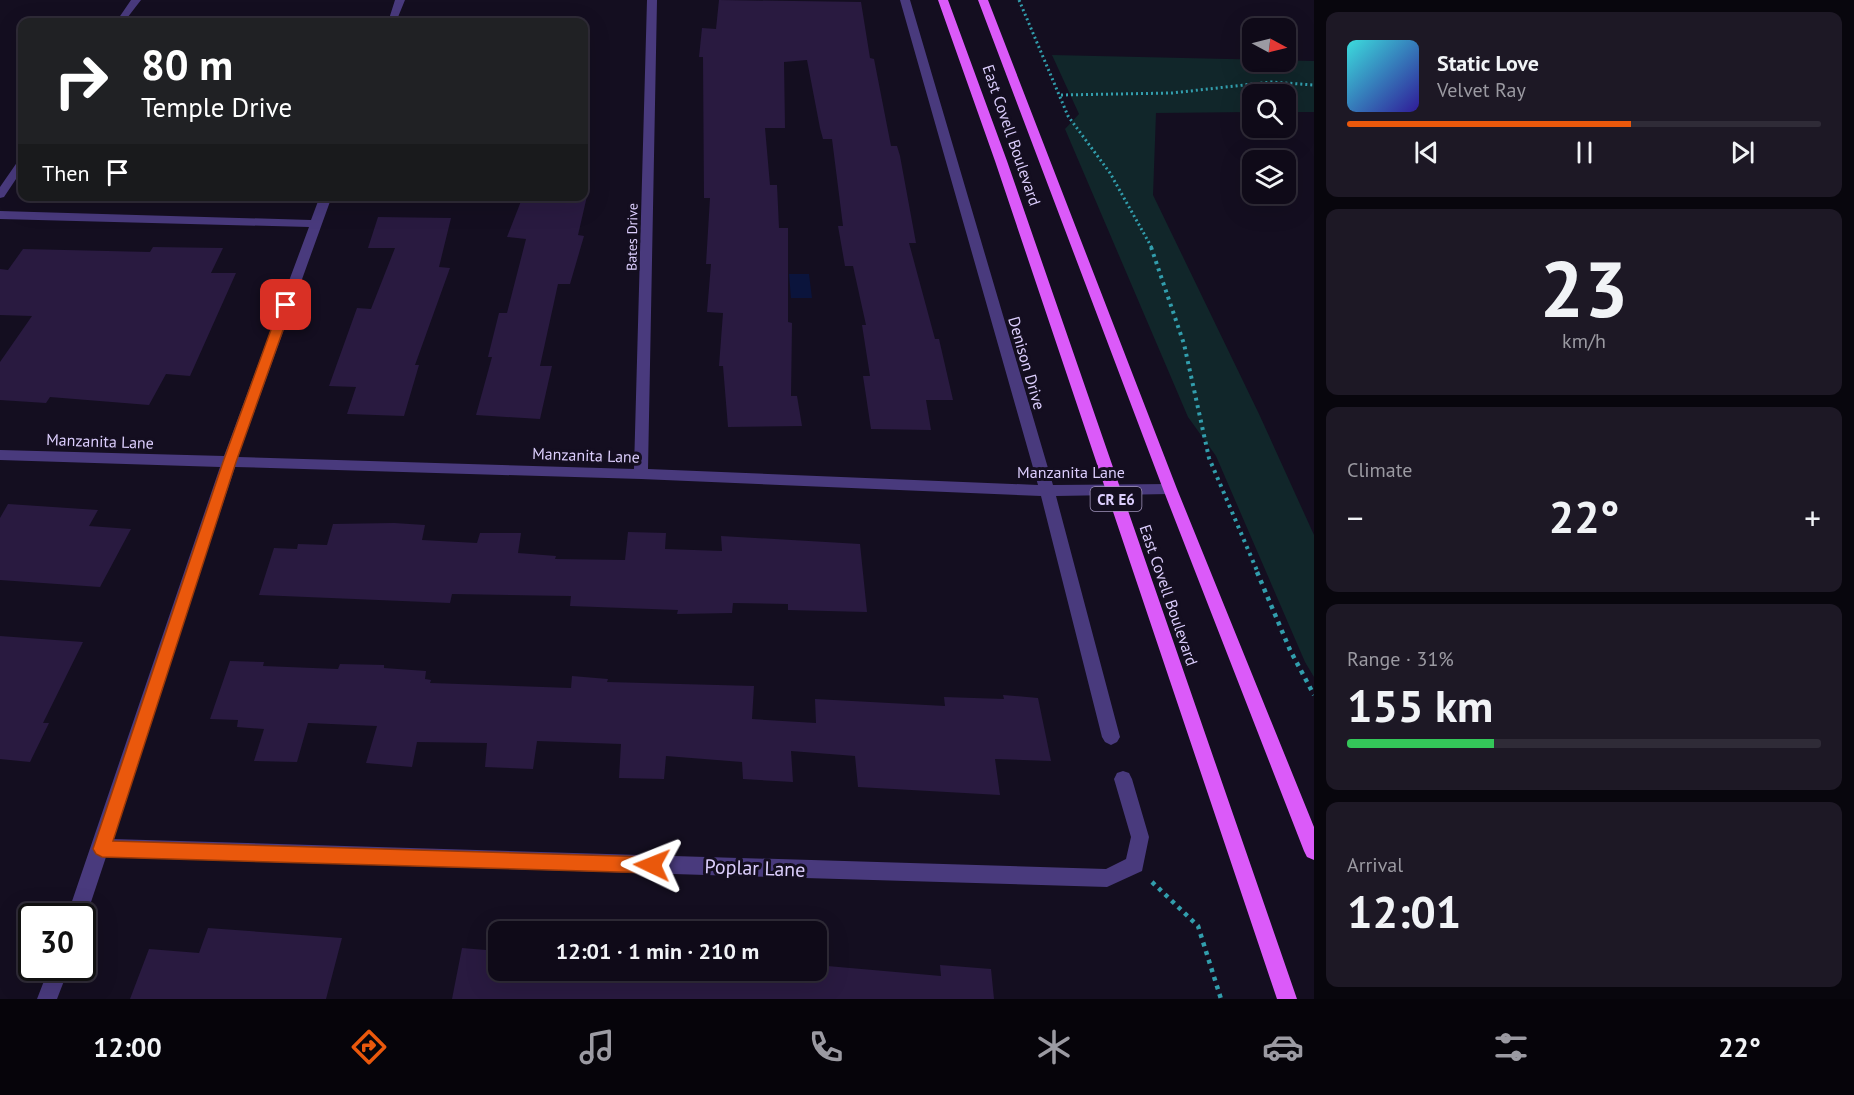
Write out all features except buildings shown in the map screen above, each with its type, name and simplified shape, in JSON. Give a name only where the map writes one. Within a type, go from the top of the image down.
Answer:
[{"type":"main road","name":"East Covell Boulevard","points":[[943,0],[1001,161],[1287,999]]},
{"type":"main road","name":"East Covell Boulevard","points":[[983,0],[1170,489],[1314,851]]},
{"type":"street","points":[[123,18],[136,0]]},
{"type":"street","points":[[393,18],[400,0]]},
{"type":"street","name":"Bates Drive","points":[[641,474],[652,0]]},
{"type":"street","name":"Denison Drive","points":[[905,0],[1047,491],[1112,737]]},
{"type":"street","points":[[0,195],[18,169]]},
{"type":"street","points":[[82,903],[102,849],[230,462],[324,201]]},
{"type":"street","points":[[0,215],[316,224]]},
{"type":"street","name":"Manzanita Lane","points":[[0,455],[641,474],[1047,491],[1170,489]]},
{"type":"street","points":[[1123,779],[1140,837],[1135,866]]},
{"type":"street","name":"Poplar Lane","points":[[102,849],[1107,878],[1135,866]]},
{"type":"street","points":[[47,999],[54,981]]},
{"type":"path","points":[[1019,0],[1068,116],[1110,173],[1153,251],[1184,344],[1198,422],[1209,458],[1290,650],[1314,695]]},
{"type":"path","points":[[1061,95],[1172,93],[1271,82],[1314,85]]},
{"type":"path","points":[[1135,866],[1198,926],[1221,999]]},
{"type":"green space","points":[[1052,55],[1242,59],[1242,72],[1296,72],[1296,61],[1314,61],[1314,112],[1296,112],[1296,84],[1242,84],[1242,112],[1156,113],[1153,195],[1259,414],[1314,535],[1314,677],[1305,662],[1216,456],[1188,417],[1065,129],[1079,114]]},
{"type":"shaded area","points":[[789,274],[809,274],[812,298],[791,298]]},
{"type":"route","points":[[286,305],[230,462],[102,849],[652,865]]}]
